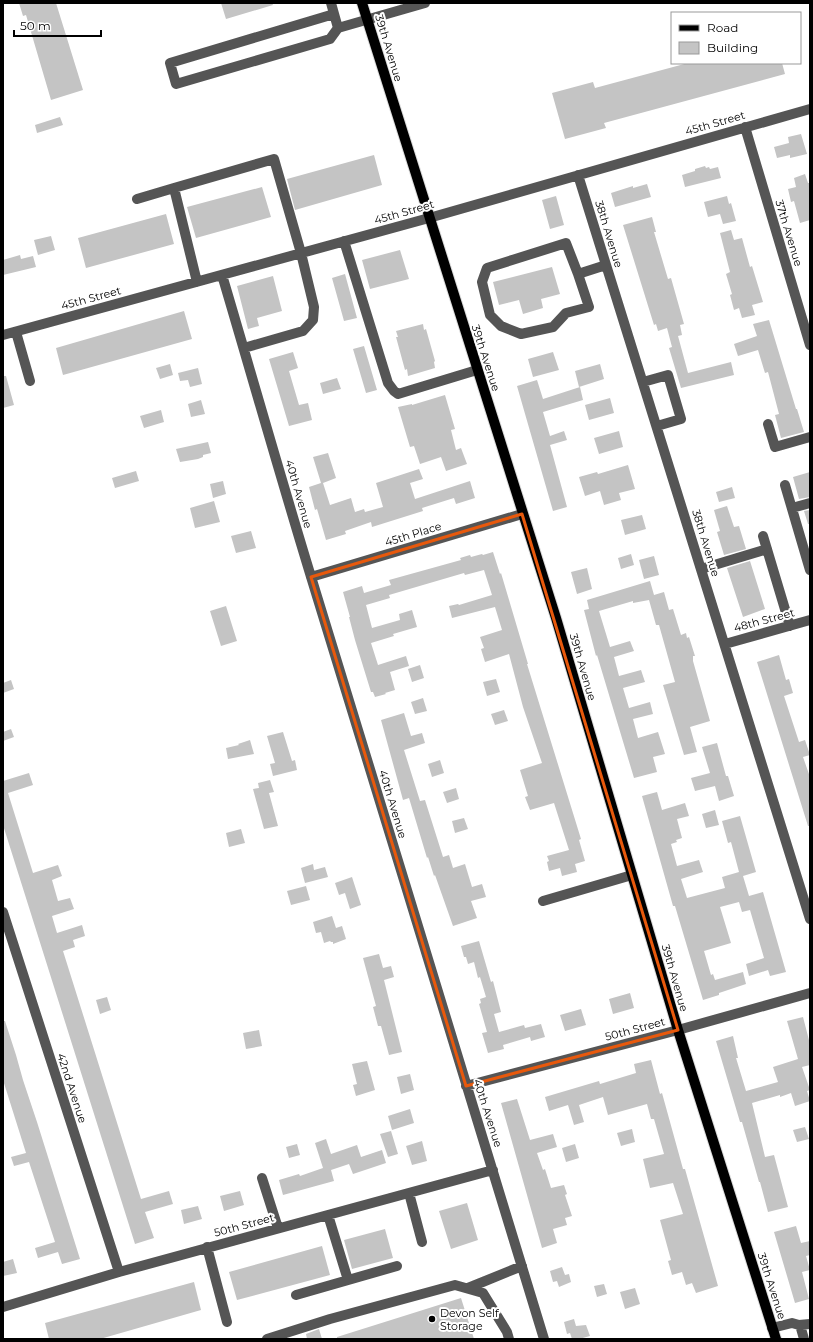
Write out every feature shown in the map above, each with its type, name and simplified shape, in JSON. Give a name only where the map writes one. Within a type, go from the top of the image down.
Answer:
[{"type":"main road","name":"39th Avenue","points":[[362,3],[556,618],[678,1030],[776,1339]]},
{"type":"street","points":[[331,3],[338,28]]},
{"type":"street","points":[[334,14],[170,63],[176,84],[330,39],[338,28],[367,18],[418,4]]},
{"type":"street","name":"45th Street","points":[[3,335],[429,218],[810,109]]},
{"type":"street","name":"37th Avenue","points":[[745,127],[809,339]]},
{"type":"street","points":[[137,199],[274,159],[301,253],[314,307],[313,320],[303,331],[244,348]]},
{"type":"street","name":"38th Avenue","points":[[578,175],[810,919]]},
{"type":"street","points":[[174,188],[197,282]]},
{"type":"street","points":[[344,241],[388,383],[394,391],[398,394],[477,370]]},
{"type":"street","points":[[566,243],[578,274],[589,307],[566,313],[553,327],[521,334],[501,326],[490,315],[482,282],[487,268],[566,243]]},
{"type":"street","points":[[578,274],[606,265]]},
{"type":"street","name":"40th Avenue","points":[[222,275],[311,577],[544,1339]]},
{"type":"street","points":[[16,332],[30,381]]},
{"type":"street","points":[[643,382],[668,375],[681,419],[656,426]]},
{"type":"street","points":[[768,424],[775,447],[810,437]]},
{"type":"street","points":[[785,485],[792,508],[806,537],[810,570]]},
{"type":"street","points":[[792,508],[810,503]]},
{"type":"street","name":"45th Place","points":[[311,577],[522,514]]},
{"type":"street","points":[[763,536],[790,626]]},
{"type":"street","points":[[702,569],[767,549]]},
{"type":"street","name":"48th Street","points":[[725,644],[810,620]]},
{"type":"street","points":[[543,901],[632,875]]},
{"type":"street","name":"42nd Avenue","points":[[3,912],[119,1272]]},
{"type":"street","name":"50th Street","points":[[466,1086],[678,1030],[810,993]]},
{"type":"street","name":"50th Street","points":[[3,1307],[119,1272],[493,1170]]},
{"type":"street","points":[[262,1178],[278,1228]]},
{"type":"street","points":[[409,1193],[422,1242]]},
{"type":"street","points":[[328,1215],[348,1280]]},
{"type":"street","points":[[207,1248],[227,1322]]},
{"type":"street","points":[[296,1295],[397,1266]]},
{"type":"street","points":[[468,1288],[522,1266]]},
{"type":"street","points":[[267,1339],[330,1319],[455,1285],[484,1293],[507,1332],[509,1339]]},
{"type":"street","points":[[772,1328],[792,1323],[805,1325],[804,1339]]},
{"type":"highlighted area","points":[[522,514],[678,1030],[466,1086],[311,577]]},
{"type":"building","points":[[19,3],[56,3],[83,90],[51,100],[26,15],[23,16]]},
{"type":"building","points":[[221,3],[272,3],[273,5],[226,19]]},
{"type":"building","points":[[684,64],[782,64],[785,74],[604,123],[606,128],[565,139],[552,93],[593,82],[595,88]]},
{"type":"building","points":[[60,117],[63,125],[37,133],[35,125]]},
{"type":"building","points":[[801,134],[807,154],[790,158],[790,155],[777,158],[774,147],[789,143],[788,137]]},
{"type":"building","points":[[374,155],[382,185],[295,210],[287,179]]},
{"type":"building","points":[[705,166],[706,168],[709,167],[710,169],[718,167],[721,178],[685,187],[682,175]]},
{"type":"building","points":[[805,174],[808,183],[810,183],[810,220],[800,223],[794,201],[791,202],[788,189],[796,187],[794,178]]},
{"type":"building","points":[[647,184],[651,197],[615,207],[611,193],[633,186],[633,188]]},
{"type":"building","points":[[262,187],[271,217],[196,238],[187,207]]},
{"type":"building","points":[[556,196],[564,225],[550,229],[542,200]]},
{"type":"building","points":[[727,196],[729,204],[731,203],[736,221],[723,224],[720,214],[708,217],[704,202]]},
{"type":"building","points":[[166,214],[174,244],[86,268],[78,238]]},
{"type":"building","points":[[652,217],[656,232],[654,232],[668,279],[671,278],[684,324],[680,325],[682,335],[678,336],[688,373],[731,362],[734,375],[681,388],[669,348],[672,347],[667,328],[658,331],[656,324],[654,325],[623,225]]},
{"type":"building","points":[[731,230],[734,240],[742,238],[750,267],[752,266],[763,302],[752,305],[755,315],[742,318],[739,308],[734,310],[730,295],[732,294],[726,274],[730,272],[720,233]]},
{"type":"building","points":[[51,236],[55,250],[38,255],[34,240]]},
{"type":"building","points":[[400,250],[409,279],[370,289],[362,260]]},
{"type":"building","points":[[20,255],[21,259],[33,256],[36,267],[3,275],[3,260]]},
{"type":"building","points":[[552,267],[560,294],[541,299],[543,308],[523,314],[519,300],[499,305],[493,282]]},
{"type":"building","points":[[345,274],[357,318],[344,321],[332,278]]},
{"type":"building","points":[[273,276],[282,311],[257,318],[259,326],[248,329],[237,286]]},
{"type":"building","points":[[184,311],[192,339],[63,375],[56,348]]},
{"type":"building","points":[[769,320],[804,432],[781,438],[775,415],[779,414],[768,372],[765,373],[758,350],[738,356],[734,344],[757,336],[753,324]]},
{"type":"building","points":[[423,324],[424,330],[426,329],[435,361],[435,368],[408,376],[396,337],[398,337],[396,331]]},
{"type":"building","points":[[364,346],[377,390],[366,393],[353,349]]},
{"type":"building","points":[[293,352],[298,368],[289,371],[299,405],[308,403],[312,420],[289,426],[269,359]]},
{"type":"building","points":[[553,352],[559,370],[533,377],[528,359]]},
{"type":"building","points":[[170,364],[173,375],[160,379],[156,368]]},
{"type":"building","points":[[600,364],[604,379],[579,387],[575,371]]},
{"type":"building","points":[[198,368],[202,384],[190,387],[188,380],[180,381],[178,373]]},
{"type":"building","points":[[3,376],[6,376],[14,405],[3,408]]},
{"type":"building","points":[[337,378],[341,389],[323,394],[320,383]]},
{"type":"building","points":[[537,380],[543,399],[580,387],[583,400],[543,412],[550,436],[564,431],[567,440],[550,445],[567,507],[553,511],[517,386]]},
{"type":"building","points":[[445,395],[455,429],[451,430],[456,450],[461,448],[467,464],[446,471],[441,457],[420,464],[414,446],[410,447],[398,407],[412,405]]},
{"type":"building","points":[[610,398],[614,413],[589,420],[585,405]]},
{"type":"building","points":[[201,400],[205,414],[191,417],[188,404]]},
{"type":"building","points":[[161,410],[164,422],[144,428],[140,416]]},
{"type":"building","points":[[619,431],[623,447],[599,454],[594,438]]},
{"type":"building","points":[[208,442],[211,453],[203,455],[203,457],[198,459],[180,462],[176,449]]},
{"type":"building","points":[[328,453],[336,478],[323,483],[330,505],[351,498],[355,512],[364,509],[365,512],[383,507],[376,483],[419,469],[423,479],[410,483],[415,499],[470,481],[475,498],[456,504],[454,498],[422,508],[423,511],[372,527],[371,522],[345,531],[346,534],[326,540],[317,509],[315,510],[309,487],[321,483],[313,457]]},
{"type":"building","points":[[628,465],[635,489],[619,493],[621,500],[604,505],[600,491],[585,496],[579,477],[597,472],[598,474]]},
{"type":"building","points":[[136,471],[139,481],[115,488],[112,478]]},
{"type":"building","points":[[810,472],[810,497],[799,499],[793,477]]},
{"type":"building","points":[[223,481],[226,494],[213,498],[210,484]]},
{"type":"building","points":[[732,487],[735,498],[719,502],[716,492]]},
{"type":"building","points":[[214,501],[220,522],[195,528],[190,508]]},
{"type":"building","points":[[727,506],[734,527],[739,526],[746,549],[724,555],[717,532],[720,531],[714,510]]},
{"type":"building","points":[[810,510],[810,524],[808,524],[804,511]]},
{"type":"building","points":[[642,515],[646,529],[625,535],[621,520]]},
{"type":"building","points":[[251,531],[256,548],[236,553],[231,536]]},
{"type":"building","points":[[493,552],[500,574],[501,573],[527,664],[581,839],[579,840],[585,861],[575,864],[577,872],[562,876],[560,868],[549,871],[547,862],[549,861],[547,856],[569,850],[554,803],[530,810],[525,797],[528,796],[520,770],[542,763],[523,707],[509,654],[485,662],[481,649],[484,648],[480,637],[502,630],[495,607],[452,618],[449,606],[459,605],[492,595],[484,570],[465,575],[464,573],[389,595],[390,598],[366,605],[372,628],[400,620],[399,614],[412,610],[417,627],[393,634],[394,636],[371,643],[378,665],[406,656],[409,666],[390,672],[395,690],[375,697],[373,692],[371,692],[355,640],[343,592],[362,586],[364,593],[391,585],[389,580],[461,560],[460,558],[470,555],[471,557]]},
{"type":"building","points":[[631,554],[634,565],[621,569],[618,558]]},
{"type":"building","points":[[654,556],[659,575],[644,579],[639,560]]},
{"type":"building","points":[[750,561],[765,609],[743,617],[727,568]]},
{"type":"building","points":[[587,568],[592,589],[577,594],[571,572]]},
{"type":"building","points":[[650,581],[654,595],[664,592],[669,610],[673,609],[681,635],[686,633],[687,638],[689,637],[695,656],[693,656],[693,661],[710,721],[690,727],[697,752],[684,755],[663,685],[675,682],[659,625],[656,625],[649,600],[633,603],[633,601],[599,611],[610,647],[630,641],[634,651],[614,657],[619,676],[641,670],[645,682],[623,688],[629,708],[650,702],[653,714],[633,719],[638,738],[658,732],[665,754],[653,757],[657,772],[634,778],[597,655],[596,656],[584,610],[589,609],[587,600]]},
{"type":"building","points":[[226,606],[237,641],[221,646],[210,611]]},
{"type":"building","points":[[779,655],[786,680],[789,679],[793,693],[784,696],[799,742],[805,740],[810,755],[803,757],[810,777],[810,826],[808,826],[757,662]]},
{"type":"building","points":[[420,665],[424,678],[412,682],[408,669]]},
{"type":"building","points":[[496,679],[500,692],[487,696],[483,682]]},
{"type":"building","points":[[11,680],[14,689],[3,693],[3,683]]},
{"type":"building","points":[[423,698],[427,711],[415,714],[411,702]]},
{"type":"building","points":[[504,710],[508,721],[495,725],[491,714]]},
{"type":"building","points":[[404,713],[411,736],[422,733],[425,743],[404,750],[420,801],[425,800],[443,857],[449,855],[453,868],[465,864],[472,887],[482,884],[486,897],[471,901],[477,918],[453,926],[428,857],[427,858],[409,798],[403,800],[381,720]]},
{"type":"building","points":[[11,729],[14,737],[3,741],[3,732]]},
{"type":"building","points":[[283,732],[292,761],[295,760],[297,770],[273,776],[270,764],[275,763],[267,736]]},
{"type":"building","points":[[250,740],[254,754],[228,759],[226,748],[239,745],[238,744]]},
{"type":"building","points":[[717,743],[726,776],[728,776],[734,796],[719,801],[715,786],[695,791],[691,778],[710,773],[702,747]]},
{"type":"building","points":[[440,760],[444,773],[432,777],[428,764]]},
{"type":"building","points":[[29,773],[33,785],[8,793],[33,873],[58,865],[62,876],[52,880],[58,901],[70,898],[74,909],[52,916],[57,933],[82,925],[85,936],[73,940],[75,947],[63,951],[141,1199],[169,1191],[173,1204],[145,1212],[154,1238],[135,1244],[3,825],[3,781]]},
{"type":"building","points":[[270,780],[274,792],[269,793],[278,826],[264,829],[253,789],[259,788],[258,783]]},
{"type":"building","points":[[456,788],[459,799],[447,803],[443,792]]},
{"type":"building","points":[[657,792],[662,810],[685,803],[689,816],[677,819],[682,838],[671,844],[677,866],[699,860],[703,872],[681,879],[687,898],[725,888],[722,877],[739,872],[731,842],[728,843],[722,821],[740,816],[756,872],[743,876],[749,896],[763,892],[786,972],[770,976],[768,970],[749,976],[746,964],[764,958],[750,910],[742,912],[739,902],[720,907],[731,943],[704,951],[711,975],[713,974],[715,980],[743,972],[746,984],[703,1000],[675,906],[673,906],[642,796]]},
{"type":"building","points":[[715,810],[719,825],[706,828],[702,814]]},
{"type":"building","points":[[464,818],[468,829],[455,833],[452,821]]},
{"type":"building","points":[[241,829],[245,843],[229,847],[226,833]]},
{"type":"building","points":[[313,864],[314,870],[325,867],[328,877],[305,883],[301,868]]},
{"type":"building","points":[[352,877],[361,905],[350,909],[345,893],[339,895],[335,883]]},
{"type":"building","points":[[306,886],[310,900],[291,905],[287,891]]},
{"type":"building","points":[[332,916],[336,928],[342,926],[346,939],[333,944],[333,942],[330,941],[324,943],[321,932],[316,933],[313,922]]},
{"type":"building","points":[[479,941],[491,982],[493,981],[501,1012],[494,1014],[499,1032],[524,1025],[525,1028],[541,1024],[545,1037],[531,1041],[530,1037],[503,1045],[504,1049],[488,1053],[482,1033],[487,1032],[479,1004],[481,1003],[480,999],[486,997],[480,977],[478,978],[474,962],[468,964],[461,946]]},
{"type":"building","points":[[379,954],[383,968],[391,966],[394,977],[384,980],[402,1052],[389,1055],[381,1026],[378,1026],[373,1007],[376,1006],[363,958]]},
{"type":"building","points":[[630,993],[634,1008],[613,1014],[609,999]]},
{"type":"building","points":[[107,997],[111,1010],[100,1014],[96,1000]]},
{"type":"building","points":[[581,1009],[586,1025],[565,1031],[560,1015]]},
{"type":"building","points":[[803,1017],[810,1044],[810,1065],[802,1067],[810,1090],[807,1091],[810,1101],[795,1106],[791,1093],[752,1103],[765,1157],[774,1155],[788,1207],[768,1212],[742,1122],[740,1122],[716,1041],[733,1036],[738,1058],[736,1058],[746,1091],[778,1082],[773,1067],[798,1059],[787,1021]]},
{"type":"building","points":[[3,1021],[5,1021],[16,1055],[80,1259],[62,1264],[58,1252],[38,1258],[35,1248],[55,1242],[29,1162],[14,1166],[11,1157],[26,1153],[3,1080]]},
{"type":"building","points":[[259,1030],[262,1046],[246,1049],[243,1033]]},
{"type":"building","points":[[651,1060],[660,1094],[662,1093],[683,1169],[685,1169],[718,1286],[696,1293],[692,1283],[686,1285],[682,1272],[672,1275],[668,1261],[671,1260],[660,1220],[683,1214],[673,1183],[650,1188],[643,1159],[664,1154],[654,1119],[651,1119],[647,1104],[608,1115],[603,1097],[579,1105],[584,1122],[574,1125],[568,1105],[549,1111],[545,1097],[599,1081],[600,1084],[636,1073],[634,1064]]},
{"type":"building","points":[[367,1061],[375,1090],[356,1096],[353,1085],[357,1084],[352,1064]]},
{"type":"building","points":[[410,1074],[414,1090],[401,1094],[397,1077]]},
{"type":"building","points":[[517,1099],[530,1140],[553,1134],[557,1147],[537,1153],[543,1170],[545,1169],[551,1188],[564,1185],[567,1194],[565,1195],[572,1216],[565,1218],[567,1225],[553,1229],[557,1243],[542,1248],[501,1103]]},
{"type":"building","points":[[410,1109],[414,1123],[392,1130],[388,1116]]},
{"type":"building","points":[[805,1127],[809,1139],[797,1142],[793,1130]]},
{"type":"building","points":[[632,1129],[635,1142],[621,1146],[617,1133]]},
{"type":"building","points":[[391,1131],[398,1154],[388,1157],[380,1134]]},
{"type":"building","points":[[326,1139],[331,1154],[357,1145],[361,1157],[382,1150],[386,1163],[353,1174],[349,1164],[331,1170],[334,1181],[283,1195],[279,1180],[299,1174],[300,1176],[323,1168],[315,1143]]},
{"type":"building","points":[[422,1141],[427,1161],[412,1165],[406,1146]]},
{"type":"building","points":[[297,1144],[300,1155],[289,1158],[286,1147]]},
{"type":"building","points":[[575,1144],[579,1158],[566,1162],[562,1148]]},
{"type":"building","points":[[240,1191],[244,1205],[224,1211],[220,1196]]},
{"type":"building","points":[[467,1203],[478,1240],[451,1249],[439,1211]]},
{"type":"building","points":[[198,1206],[202,1219],[184,1224],[181,1210]]},
{"type":"building","points":[[796,1226],[801,1243],[810,1241],[810,1255],[806,1256],[810,1270],[802,1272],[809,1299],[795,1303],[774,1232]]},
{"type":"building","points":[[385,1229],[393,1258],[352,1269],[344,1240]]},
{"type":"building","points":[[322,1246],[330,1275],[237,1300],[229,1272]]},
{"type":"building","points":[[13,1259],[17,1273],[3,1276],[3,1262]]},
{"type":"building","points":[[562,1267],[565,1275],[569,1274],[571,1282],[559,1287],[557,1281],[553,1282],[550,1271]]},
{"type":"building","points":[[194,1282],[201,1310],[100,1339],[49,1339],[45,1323]]},
{"type":"building","points":[[604,1284],[607,1294],[597,1297],[594,1286]]},
{"type":"building","points":[[635,1288],[640,1304],[625,1309],[620,1292]]},
{"type":"building","name":"Devon Self Storage","points":[[461,1298],[474,1339],[337,1339],[337,1337]]},
{"type":"building","points":[[574,1319],[576,1326],[586,1325],[590,1336],[572,1339],[570,1333],[567,1334],[564,1322]]},
{"type":"building","points":[[319,1329],[322,1339],[307,1339],[306,1334]]},
{"type":"place","name":"Devon Self Storage","points":[[432,1319]]}]
